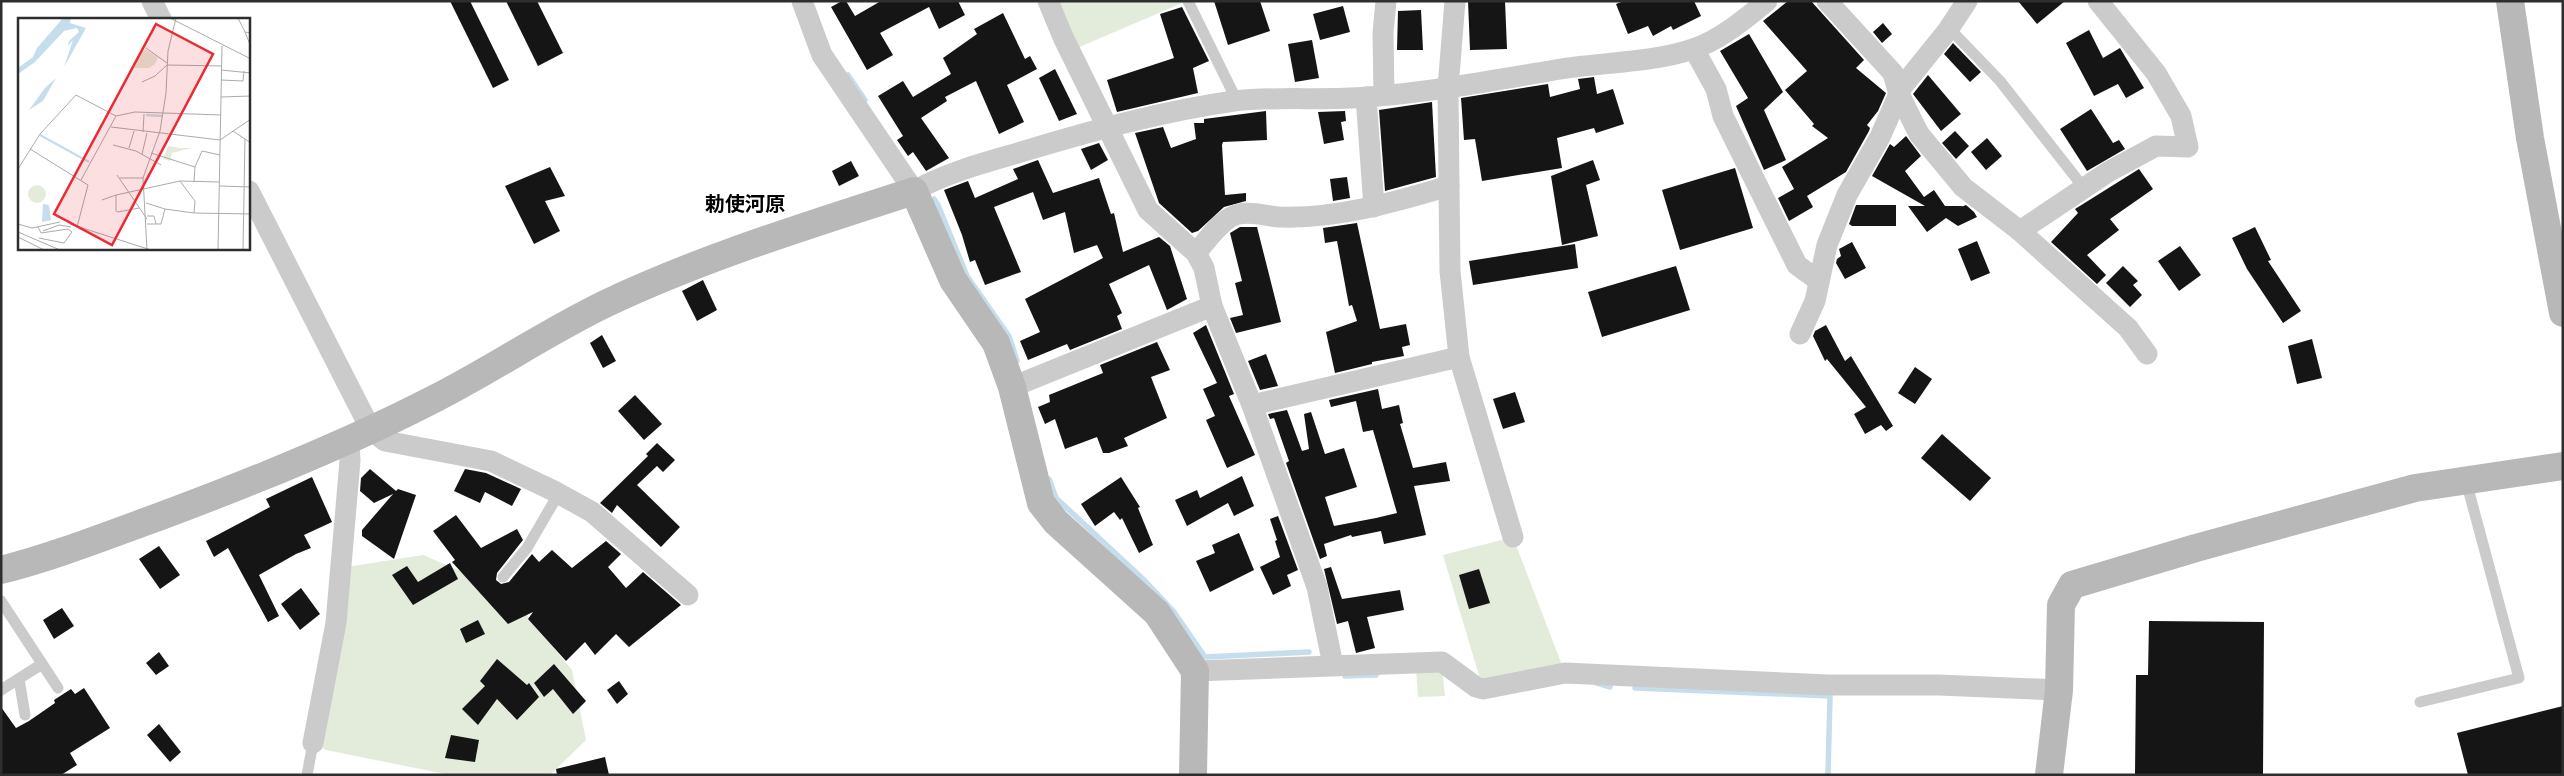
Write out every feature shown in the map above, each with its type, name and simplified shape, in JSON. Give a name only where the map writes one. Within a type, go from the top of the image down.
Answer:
[{"type":"street","points":[[152,1],[160,18]]},
{"type":"street","points":[[802,1],[822,55],[914,191],[953,280],[996,344],[1012,387],[1040,503],[1056,522],[1157,613],[1196,671],[1193,775]]},
{"type":"street","points":[[1048,1],[1148,210],[1196,253],[1204,268],[1212,306],[1252,405],[1316,587],[1333,665]]},
{"type":"street","points":[[1374,207],[1375,96],[1386,1]]},
{"type":"street","points":[[1455,1],[1448,88],[1449,186],[1450,271],[1459,357],[1513,537]]},
{"type":"street","points":[[1,570],[42,560],[220,494],[360,435],[452,390],[584,315],[672,274],[784,233],[914,191],[927,184],[987,163],[1107,126],[1170,111],[1237,101],[1375,96],[1448,88],[1581,66],[1662,57],[1694,49],[1736,26],[1767,1]]},
{"type":"street","points":[[1827,1],[1893,73],[1899,94],[1919,134],[1962,187],[2020,231],[2128,328],[2147,354]]},
{"type":"street","points":[[1800,334],[1815,301],[1827,245],[1847,196],[1880,137],[1902,87],[1949,28],[1967,1]]},
{"type":"street","points":[[2020,231],[2084,188],[2156,146],[2188,147],[2181,116],[2156,73],[2098,1]]},
{"type":"street","points":[[2510,1],[2530,138],[2563,313]]},
{"type":"street","points":[[1694,49],[1716,89],[1723,116],[1797,265],[1820,281]]},
{"type":"street","points":[[1196,253],[1232,216],[1264,213],[1278,217],[1374,207],[1387,205],[1449,186]]},
{"type":"street","points":[[250,192],[360,435],[350,461],[336,623],[313,743]]},
{"type":"street","points":[[1012,387],[1212,306]]},
{"type":"street","points":[[1252,405],[1459,357]]},
{"type":"street","points":[[360,435],[491,461],[559,493],[592,512],[688,595]]},
{"type":"street","points":[[2050,775],[2058,690],[2061,605],[2072,585],[2196,548],[2414,488],[2563,466]]},
{"type":"street","points":[[1196,671],[1442,662],[1483,689],[1564,673],[1828,684],[1939,685],[2058,690]]},
{"type":"lane","points":[[1188,1],[1237,101]]},
{"type":"lane","points":[[1949,28],[2000,81],[2084,188]]},
{"type":"lane","points":[[2420,702],[2519,678],[2465,479]]},
{"type":"lane","points":[[503,577],[528,548],[559,493]]},
{"type":"lane","points":[[1,602],[58,688]]},
{"type":"lane","points":[[1,690],[42,664]]},
{"type":"lane","points":[[19,679],[25,715]]},
{"type":"lane","points":[[307,775],[313,743]]},
{"type":"green space","points":[[1048,1],[1187,1],[1070,51]]},
{"type":"green space","points":[[1513,537],[1565,673],[1483,689],[1443,555]]},
{"type":"green space","points":[[423,555],[507,591],[572,670],[586,740],[550,775],[450,775],[326,750],[313,743],[340,568]]},
{"type":"green space","points":[[1442,668],[1445,696],[1418,697],[1416,670]]},
{"type":"building","points":[[450,1],[470,1],[509,80],[493,88]]},
{"type":"building","points":[[506,1],[537,1],[563,53],[538,66]]},
{"type":"building","points":[[846,1],[855,16],[881,1],[958,1],[965,15],[939,29],[929,7],[880,33],[893,55],[867,70],[831,7]]},
{"type":"building","points":[[1214,1],[1260,1],[1270,31],[1228,45]]},
{"type":"building","points":[[1468,1],[1505,1],[1507,49],[1470,50]]},
{"type":"building","points":[[1624,1],[1694,1],[1701,16],[1673,30],[1671,26],[1653,36],[1648,26],[1628,34],[1616,4]]},
{"type":"building","points":[[1788,1],[1811,1],[1864,60],[1856,68],[1886,93],[1878,111],[1867,125],[1870,128],[1869,131],[1846,172],[1807,196],[1813,207],[1789,221],[1778,198],[1794,189],[1782,167],[1828,138],[1812,126],[1814,124],[1785,90],[1807,71],[1763,21]]},
{"type":"building","points":[[2018,1],[2065,1],[2037,24]]},
{"type":"building","points":[[1343,6],[1350,32],[1320,40],[1313,14]]},
{"type":"building","points":[[1182,7],[1209,61],[1193,68],[1198,93],[1117,112],[1107,80],[1174,58],[1160,14]]},
{"type":"building","points":[[1421,10],[1423,50],[1397,50],[1398,11]]},
{"type":"building","points":[[1003,13],[1025,59],[1030,56],[1037,69],[1007,85],[1024,122],[999,134],[976,81],[945,97],[947,101],[921,118],[949,158],[926,171],[913,152],[908,156],[897,140],[903,136],[878,96],[903,81],[913,97],[951,74],[943,58],[977,34],[974,29]]},
{"type":"building","points":[[1883,23],[1892,34],[1882,43],[1873,32]]},
{"type":"building","points":[[2089,30],[2103,58],[2120,48],[2144,88],[2126,98],[2118,84],[2094,96],[2066,43]]},
{"type":"building","points":[[1749,34],[1783,92],[1764,110],[1786,160],[1764,170],[1736,106],[1748,98],[1720,51]]},
{"type":"building","points":[[1312,40],[1319,78],[1295,82],[1288,44]]},
{"type":"building","points":[[1953,43],[1981,72],[1970,82],[1944,54]]},
{"type":"building","points":[[1055,69],[1077,114],[1059,121],[1039,78]]},
{"type":"building","points":[[1928,75],[1961,114],[1941,131],[1913,94]]},
{"type":"building","points":[[1594,77],[1597,94],[1613,89],[1624,124],[1596,133],[1594,128],[1557,138],[1562,168],[1482,181],[1475,139],[1464,140],[1461,98],[1548,84],[1550,97],[1580,89],[1578,79]]},
{"type":"building","points":[[1432,102],[1436,177],[1385,191],[1379,110]]},
{"type":"building","points":[[2091,109],[2113,143],[2119,140],[2125,149],[2087,171],[2060,129]]},
{"type":"building","points":[[1266,111],[1267,140],[1223,142],[1222,145],[1225,195],[1246,193],[1246,201],[1224,207],[1198,231],[1192,233],[1159,203],[1135,133],[1163,127],[1171,148],[1196,139],[1194,123],[1204,123],[1204,119]]},
{"type":"building","points":[[1345,111],[1346,121],[1341,122],[1344,140],[1324,144],[1318,112]]},
{"type":"building","points":[[1955,131],[1969,146],[1956,159],[1942,143]]},
{"type":"building","points":[[1906,136],[1921,156],[1905,171],[1924,197],[1934,190],[1945,206],[1963,206],[1959,208],[1966,205],[1977,217],[1958,226],[1946,218],[1927,232],[1908,206],[1925,206],[1872,176],[1890,144],[1894,147]]},
{"type":"building","points":[[1987,138],[2002,156],[1986,170],[1971,152]]},
{"type":"building","points":[[1099,143],[1108,160],[1091,170],[1081,149]]},
{"type":"building","points":[[1038,160],[1053,193],[1099,178],[1111,214],[1114,213],[1123,252],[1159,237],[1170,246],[1187,299],[1167,310],[1149,265],[1109,284],[1122,313],[1117,316],[1122,329],[1070,350],[1067,344],[1028,360],[1020,341],[1040,332],[1025,299],[1103,258],[1097,245],[1074,253],[1065,212],[1043,220],[1033,192],[994,207],[1021,272],[985,285],[975,260],[970,262],[962,235],[944,190],[968,181],[975,198],[1018,179],[1013,169]]},
{"type":"building","points":[[1593,160],[1600,180],[1586,185],[1598,236],[1562,245],[1551,176]]},
{"type":"building","points":[[851,161],[859,176],[839,186],[832,171]]},
{"type":"building","points":[[550,167],[565,196],[545,201],[560,231],[534,244],[505,186]]},
{"type":"building","points":[[1735,168],[1753,228],[1680,250],[1662,190]]},
{"type":"building","points":[[2139,169],[2153,189],[2110,219],[2119,230],[2087,255],[2106,275],[2097,284],[2051,242],[2078,213],[2075,209]]},
{"type":"building","points":[[1347,177],[1350,198],[1333,201],[1330,179]]},
{"type":"building","points":[[1856,205],[1896,205],[1896,226],[1852,226],[1849,224]]},
{"type":"building","points":[[1357,223],[1380,329],[1406,324],[1410,345],[1402,347],[1404,356],[1372,362],[1372,364],[1335,373],[1326,332],[1357,321],[1352,305],[1349,306],[1337,241],[1325,243],[1323,228]]},
{"type":"building","points":[[1240,227],[1257,227],[1281,322],[1236,333],[1230,318],[1243,315],[1235,283],[1242,281],[1230,233]]},
{"type":"building","points":[[2255,227],[2271,260],[2268,261],[2301,311],[2283,323],[2247,269],[2232,238]]},
{"type":"building","points":[[1977,241],[1990,273],[1971,281],[1958,249]]},
{"type":"building","points":[[1852,242],[1866,268],[1845,279],[1836,263],[1837,259],[1841,256],[1839,249]]},
{"type":"building","points":[[1575,244],[1578,268],[1473,285],[1469,261]]},
{"type":"building","points":[[2180,246],[2201,275],[2179,291],[2158,261]]},
{"type":"building","points":[[1676,266],[1690,310],[1602,337],[1588,292]]},
{"type":"building","points":[[2123,266],[2138,281],[2133,285],[2142,295],[2130,307],[2106,283]]},
{"type":"building","points":[[703,280],[717,310],[697,321],[682,291]]},
{"type":"building","points":[[1206,325],[1234,394],[1229,396],[1255,455],[1227,468],[1206,420],[1215,416],[1203,389],[1217,383],[1193,333]]},
{"type":"building","points":[[1826,325],[1845,361],[1851,356],[1893,426],[1886,431],[1881,425],[1865,434],[1854,414],[1866,407],[1827,359],[1825,361],[1813,336],[1815,331]]},
{"type":"building","points":[[602,335],[616,361],[603,368],[590,343]]},
{"type":"building","points":[[2312,339],[2322,378],[2297,384],[2288,346]]},
{"type":"building","points":[[1157,342],[1170,370],[1151,377],[1167,418],[1124,438],[1128,446],[1109,453],[1103,453],[1097,437],[1065,449],[1055,419],[1045,424],[1038,407],[1050,402],[1049,395],[1103,373],[1100,365]]},
{"type":"building","points":[[1266,354],[1278,386],[1260,390],[1248,361]]},
{"type":"building","points":[[1915,367],[1932,379],[1915,404],[1898,393]]},
{"type":"building","points":[[1378,389],[1382,409],[1399,405],[1403,423],[1400,424],[1413,468],[1446,462],[1450,481],[1414,486],[1426,535],[1384,544],[1381,531],[1352,537],[1351,535],[1324,544],[1327,556],[1320,559],[1286,463],[1289,461],[1274,418],[1270,419],[1268,414],[1287,410],[1302,451],[1309,449],[1304,414],[1311,412],[1325,454],[1344,448],[1357,487],[1325,497],[1334,526],[1376,518],[1397,513],[1373,430],[1363,432],[1356,401],[1331,407],[1329,400]]},
{"type":"building","points":[[1515,392],[1525,422],[1503,429],[1493,399]]},
{"type":"building","points":[[635,395],[662,424],[644,440],[618,411]]},
{"type":"building","points":[[1942,434],[1991,478],[1970,501],[1921,458]]},
{"type":"building","points":[[657,443],[675,460],[663,472],[657,466],[637,485],[680,527],[661,547],[617,505],[612,513],[600,503],[648,456],[646,454]]},
{"type":"building","points":[[370,469],[396,491],[398,489],[416,495],[394,559],[362,536],[362,530],[393,494],[374,503],[360,491],[361,478]]},
{"type":"building","points":[[465,469],[486,473],[521,489],[512,506],[485,492],[480,503],[454,491]]},
{"type":"building","points":[[1242,476],[1254,506],[1234,516],[1228,503],[1187,526],[1175,500],[1197,490],[1200,498]]},
{"type":"building","points":[[312,477],[332,522],[304,535],[311,548],[296,554],[259,575],[279,616],[268,622],[228,548],[214,557],[206,541],[270,507],[266,499]]},
{"type":"building","points":[[1121,477],[1140,507],[1138,508],[1153,545],[1139,553],[1122,518],[1120,520],[1114,512],[1095,526],[1081,504]]},
{"type":"building","points":[[456,515],[481,548],[517,529],[523,540],[497,573],[496,580],[501,584],[509,582],[532,554],[539,562],[552,550],[572,568],[606,541],[621,554],[608,567],[626,588],[643,572],[681,605],[629,647],[616,634],[595,655],[585,642],[566,661],[528,619],[533,612],[508,624],[452,562],[455,560],[433,531]]},
{"type":"building","points":[[1278,516],[1298,570],[1287,575],[1291,586],[1273,595],[1260,567],[1280,557],[1270,519]]},
{"type":"building","points":[[1239,533],[1254,570],[1210,592],[1196,561],[1215,553],[1212,545]]},
{"type":"building","points":[[159,546],[180,575],[160,589],[139,559]]},
{"type":"building","points":[[450,563],[458,579],[413,605],[392,575],[407,566],[418,582]]},
{"type":"building","points":[[1331,567],[1342,599],[1400,590],[1404,610],[1367,617],[1375,648],[1356,653],[1348,621],[1337,624],[1324,569]]},
{"type":"building","points":[[1479,569],[1490,603],[1469,609],[1459,575]]},
{"type":"building","points":[[301,588],[320,614],[300,630],[281,604]]},
{"type":"building","points":[[62,608],[74,626],[54,639],[43,620]]},
{"type":"building","points":[[478,620],[485,634],[466,643],[460,629]]},
{"type":"building","points":[[2149,621],[2264,622],[2263,775],[2135,775],[2136,675],[2148,675]]},
{"type":"building","points":[[159,652],[169,666],[156,675],[146,663]]},
{"type":"building","points":[[497,659],[527,685],[529,683],[539,697],[517,720],[497,699],[478,725],[462,709],[485,686],[480,681]]},
{"type":"building","points":[[554,664],[586,701],[573,714],[553,689],[544,697],[534,683]]},
{"type":"building","points":[[619,681],[628,694],[617,704],[607,690]]},
{"type":"building","points":[[84,688],[110,728],[70,753],[77,765],[61,775],[1,775],[1,707],[16,728],[55,703],[54,700],[71,689],[75,694]]},
{"type":"building","points":[[2563,706],[2563,775],[2468,775],[2457,733]]},
{"type":"building","points":[[159,724],[181,752],[170,762],[147,735]]},
{"type":"building","points":[[451,735],[479,740],[475,762],[445,758]]},
{"type":"building","points":[[605,757],[609,775],[557,775],[556,769]]},
{"type":"waterway","points":[[848,75],[865,100]]},
{"type":"waterway","points":[[934,199],[967,276],[1009,336],[1017,361]]},
{"type":"waterway","points":[[1049,479],[1056,498],[1143,579],[1174,612],[1205,657],[1309,652]]},
{"type":"waterway","points":[[1345,676],[1376,675]]},
{"type":"waterway","points":[[1597,683],[1610,687]]},
{"type":"waterway","points":[[1635,688],[1830,696],[1828,775]]},
{"type":"district","name":"勅使河原","points":[[745,204]]}]
